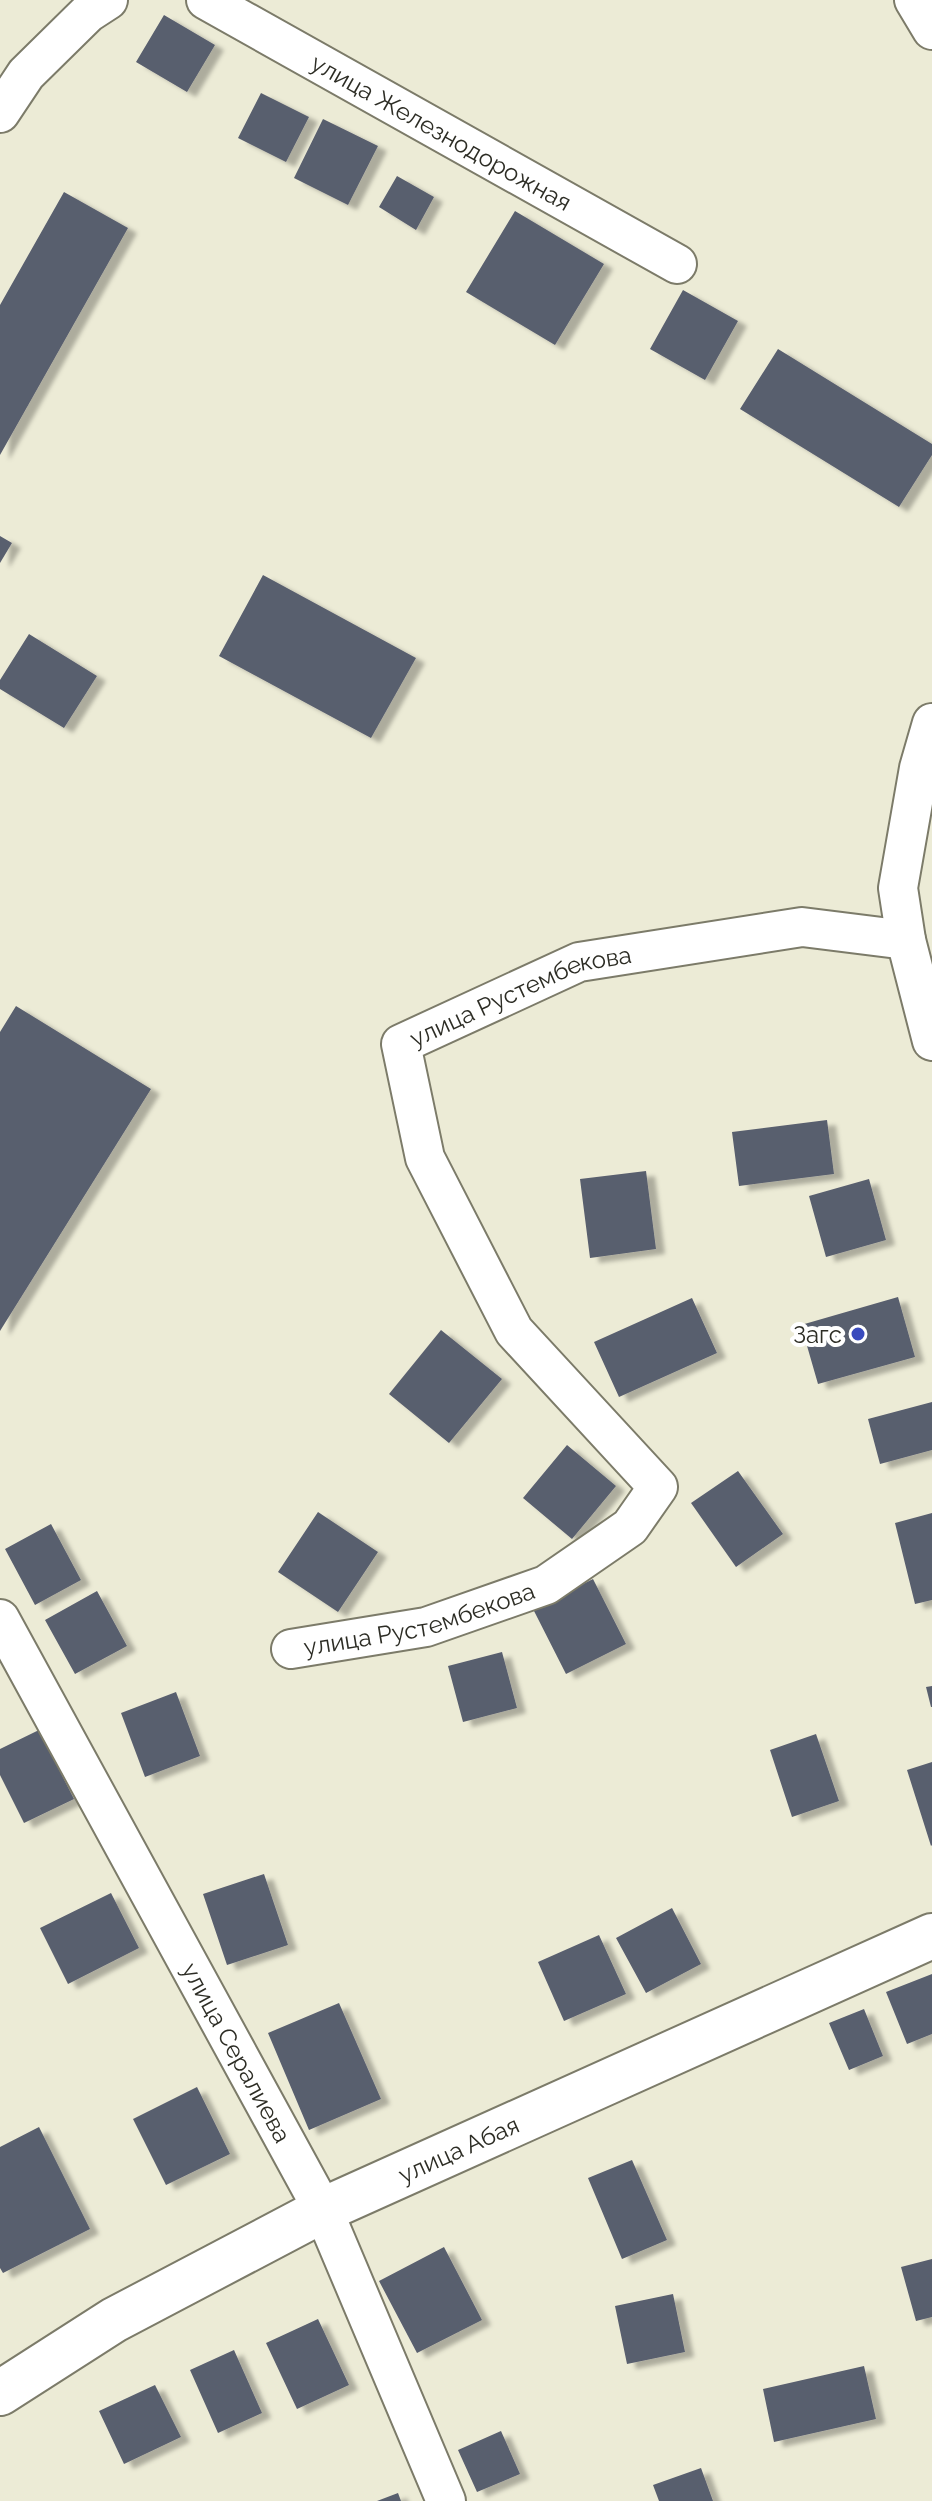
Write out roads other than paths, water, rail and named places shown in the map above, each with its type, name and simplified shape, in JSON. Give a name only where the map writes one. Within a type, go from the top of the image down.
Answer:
[{"type":"street","name":"улица Железнодорожная","points":[[206,0],[677,264]]},
{"type":"street","points":[[914,0],[932,30]]},
{"type":"street","points":[[0,113],[26,74],[87,4]]},
{"type":"street","points":[[932,723],[919,768],[898,888],[906,940],[932,1041]]},
{"type":"street","name":"улица Рустембекова","points":[[291,1649],[426,1627],[546,1585],[630,1527],[658,1487],[514,1331],[425,1158],[401,1044],[579,962],[802,927],[906,940]]},
{"type":"street","name":"улица Сералиева","points":[[0,1619],[14,1677],[323,2210],[446,2501]]},
{"type":"street","name":"улица Абая","points":[[0,2393],[114,2320],[323,2210],[932,1936]]},
{"type":"place","name":"Загс","points":[[858,1334]]}]
